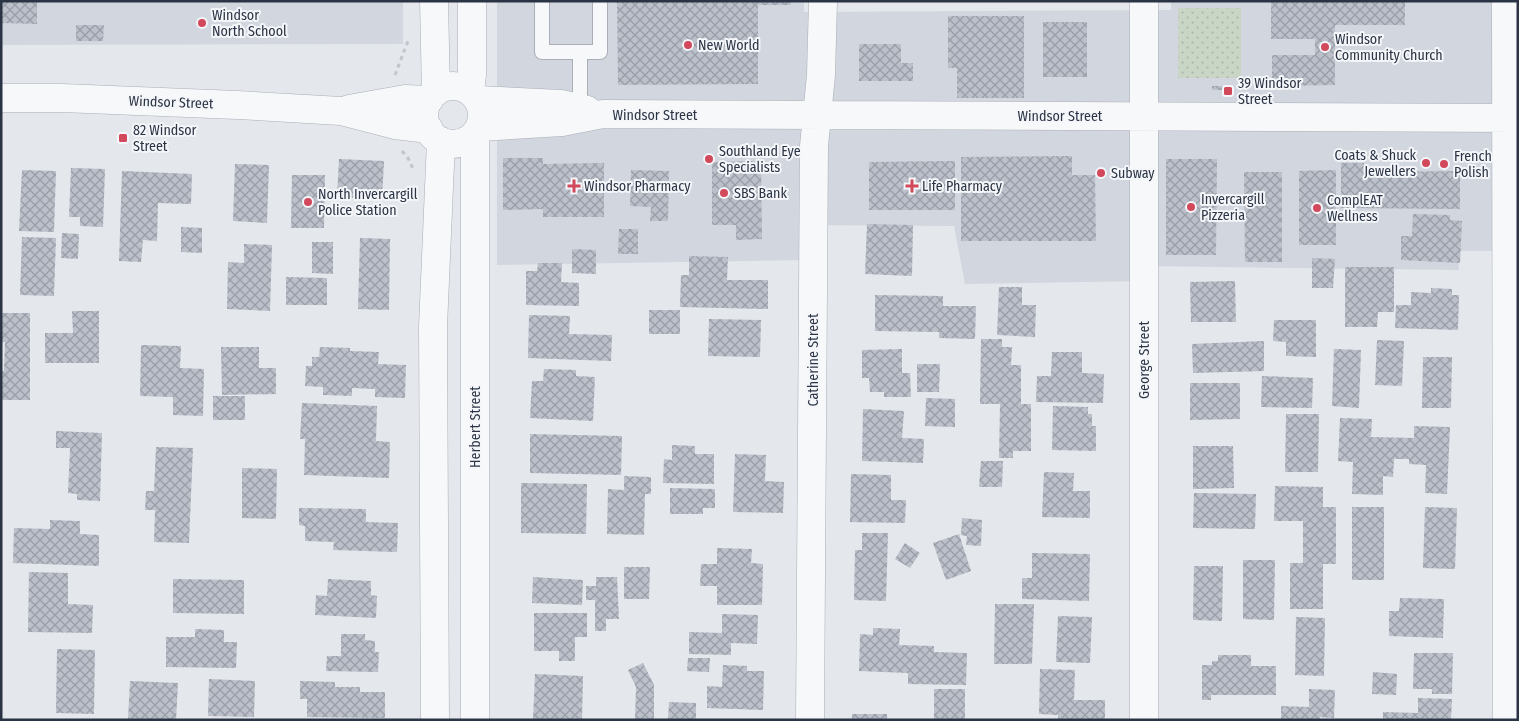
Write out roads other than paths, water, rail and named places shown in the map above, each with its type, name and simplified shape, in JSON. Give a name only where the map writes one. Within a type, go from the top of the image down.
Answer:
[{"type":"street","points":[[434,1],[432,96],[425,111],[426,124],[435,135],[433,327],[435,720]]},
{"type":"street","points":[[472,1],[472,75],[474,96],[482,113],[477,131]]},
{"type":"street","name":"Catherine Street","points":[[810,720],[814,146],[821,75],[824,1]]},
{"type":"street","name":"George Street","points":[[1144,1],[1144,720]]},
{"type":"street","points":[[1506,1],[1512,118],[1507,720]]},
{"type":"street","name":"Windsor Street","points":[[340,111],[432,96],[444,88],[453,86],[462,87],[474,96],[561,104],[591,112],[817,115],[1512,118]]},
{"type":"street","name":"Windsor Street","points":[[1,98],[62,98],[340,111],[435,135],[450,144],[468,140],[477,131],[562,122],[591,112]]},
{"type":"street","name":"Herbert Street","points":[[476,720],[477,131]]},
{"type":"street","points":[[435,644],[475,644]]},
{"type":"lane","points":[[542,1],[542,52],[600,52],[600,1]]},
{"type":"lane","points":[[580,52],[591,112]]},
{"type":"place","name":"Windsor North School","points":[[202,23]]},
{"type":"place","name":"New World","points":[[688,45]]},
{"type":"place","name":"Windsor Community Church","points":[[1325,47]]},
{"type":"place","name":"39 Windsor Street","points":[[1228,91]]},
{"type":"place","name":"82 Windsor Street","points":[[123,138]]},
{"type":"place","name":"Southland Eye Specialists","points":[[709,159]]},
{"type":"place","name":"Coats & Shuck Jewellers","points":[[1426,163]]},
{"type":"place","name":"French Polish","points":[[1444,164]]},
{"type":"place","name":"Subway","points":[[1101,173]]},
{"type":"place","name":"Windsor Pharmacy","points":[[574,186]]},
{"type":"place","name":"Life Pharmacy","points":[[912,186]]},
{"type":"place","name":"SBS Bank","points":[[724,193]]},
{"type":"place","name":"North Invercargill Police Station","points":[[308,202]]},
{"type":"place","name":"Invercargill Pizzeria","points":[[1191,207]]},
{"type":"place","name":"ComplEAT Wellness","points":[[1317,208]]}]
